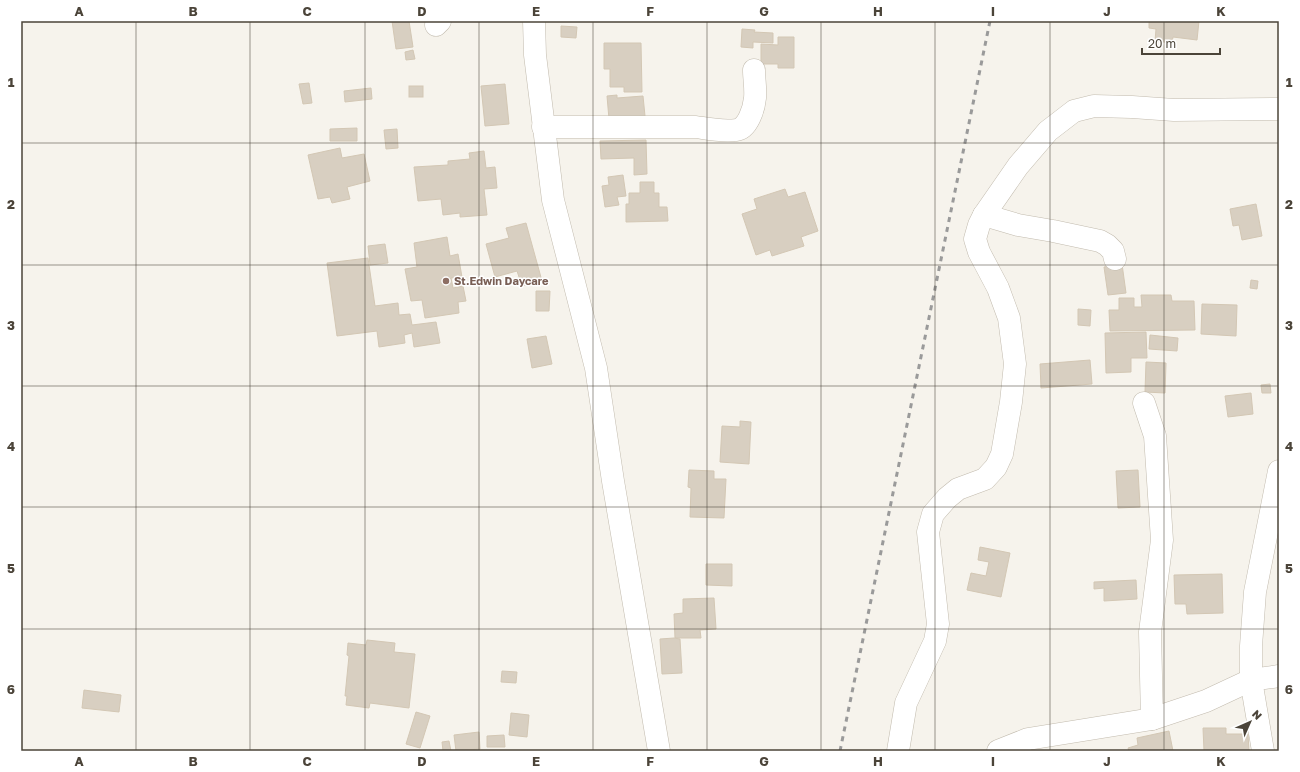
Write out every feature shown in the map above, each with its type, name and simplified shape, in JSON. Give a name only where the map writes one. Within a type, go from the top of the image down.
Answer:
[{"type":"street","points":[[534,21],[535,55],[553,200],[596,368],[613,481],[659,751]]},
{"type":"street","points":[[543,127],[696,127],[719,130],[737,130],[744,127],[748,122],[755,98],[754,70]]},
{"type":"street","points":[[898,751],[906,703],[935,641],[938,624],[928,532],[933,514],[947,498],[958,489],[985,479],[990,475],[996,467],[1002,454],[1009,416],[1015,364],[1009,318],[998,288],[979,252],[975,239],[984,215],[1018,166],[1048,131],[1074,111],[1094,106],[1174,110],[1279,109]]},
{"type":"street","points":[[984,215],[1018,225],[1100,241],[1113,251],[1115,259]]},
{"type":"street","points":[[1144,403],[1155,436],[1162,540],[1150,632],[1152,719]]},
{"type":"street","points":[[1263,751],[1251,680],[1251,646],[1255,592],[1279,471]]},
{"type":"street","points":[[998,751],[1028,739],[1152,719],[1206,701],[1251,680],[1279,676]]},
{"type":"building","points":[[392,21],[409,21],[413,47],[396,49]]},
{"type":"building","points":[[1149,21],[1199,21],[1197,40],[1173,37],[1172,43],[1155,41],[1156,29],[1149,28]]},
{"type":"building","points":[[561,26],[577,27],[576,38],[561,37]]},
{"type":"building","points":[[742,29],[755,30],[754,32],[773,33],[773,43],[753,42],[753,48],[741,47]]},
{"type":"building","points":[[778,37],[794,37],[794,68],[778,68],[778,64],[761,64],[761,44],[778,45]]},
{"type":"building","points":[[604,43],[641,43],[642,92],[624,92],[624,87],[610,87],[610,69],[604,69]]},
{"type":"building","points":[[413,50],[415,59],[406,60],[405,52]]},
{"type":"building","points":[[309,83],[312,103],[303,104],[299,84]]},
{"type":"building","points":[[505,84],[509,124],[485,126],[481,86]]},
{"type":"building","points":[[409,86],[423,86],[423,97],[409,97]]},
{"type":"building","points":[[371,88],[372,99],[345,102],[344,91]]},
{"type":"building","points":[[617,95],[617,98],[643,96],[645,116],[609,119],[607,96]]},
{"type":"building","points":[[357,128],[357,141],[330,141],[330,129]]},
{"type":"building","points":[[397,129],[398,148],[386,149],[384,130]]},
{"type":"building","points":[[646,140],[647,174],[634,175],[634,158],[601,159],[600,141]]},
{"type":"building","points":[[340,148],[342,158],[364,154],[370,181],[347,187],[350,199],[332,203],[330,197],[318,199],[308,155]]},
{"type":"building","points":[[484,151],[486,168],[495,167],[497,188],[484,189],[487,215],[460,217],[460,213],[443,215],[441,199],[418,201],[414,167],[448,165],[448,161],[470,159],[469,153]]},
{"type":"building","points":[[623,175],[626,196],[617,197],[619,205],[605,207],[602,186],[609,185],[608,177]]},
{"type":"building","points":[[640,182],[654,182],[654,193],[659,193],[659,207],[667,207],[668,221],[626,222],[626,204],[629,204],[629,193],[640,193]]},
{"type":"building","points":[[785,189],[788,197],[805,192],[818,231],[801,237],[804,246],[772,256],[770,250],[756,255],[742,214],[757,209],[754,199]]},
{"type":"building","points":[[1256,204],[1262,236],[1242,240],[1239,225],[1233,226],[1230,209]]},
{"type":"building","points":[[526,223],[542,281],[522,286],[517,271],[495,277],[486,244],[509,238],[506,228]]},
{"type":"building","points":[[447,237],[450,256],[458,254],[462,277],[451,278],[453,288],[463,286],[466,301],[458,302],[459,313],[425,318],[422,300],[411,301],[405,269],[417,267],[414,243]]},
{"type":"building","points":[[385,244],[388,263],[370,265],[368,246]]},
{"type":"building","points":[[368,258],[375,306],[398,303],[399,315],[410,314],[412,325],[436,322],[440,343],[414,347],[412,333],[404,335],[405,343],[379,347],[377,331],[337,336],[327,263]]},
{"type":"building","points":[[1122,264],[1126,293],[1108,295],[1104,267]]},
{"type":"building","points":[[1251,280],[1258,281],[1257,289],[1250,288]]},
{"type":"building","points":[[536,291],[550,291],[549,311],[536,311]]},
{"type":"building","points":[[1141,295],[1171,295],[1172,301],[1194,301],[1195,330],[1110,331],[1109,310],[1119,310],[1119,298],[1134,298],[1134,307],[1142,307]]},
{"type":"building","points":[[1202,304],[1237,305],[1236,336],[1201,334]]},
{"type":"building","points":[[1078,309],[1091,310],[1090,326],[1078,325]]},
{"type":"building","points":[[1146,332],[1147,358],[1131,358],[1131,372],[1106,373],[1105,333]]},
{"type":"building","points":[[1150,335],[1178,338],[1177,351],[1149,349]]},
{"type":"building","points":[[546,336],[552,364],[532,368],[527,339]]},
{"type":"building","points":[[1090,360],[1092,384],[1041,388],[1040,364]]},
{"type":"building","points":[[1146,362],[1166,363],[1165,393],[1145,392]]},
{"type":"building","points":[[1270,384],[1271,393],[1262,393],[1261,385]]},
{"type":"building","points":[[1251,393],[1253,414],[1228,417],[1225,396]]},
{"type":"building","points":[[740,421],[751,422],[749,464],[720,462],[722,426],[740,427]]},
{"type":"building","points":[[689,470],[714,471],[714,479],[726,479],[724,518],[690,517],[691,488],[688,487]]},
{"type":"building","points":[[1138,470],[1140,507],[1118,508],[1116,471]]},
{"type":"building","points":[[980,547],[1010,553],[1001,597],[967,590],[971,573],[986,576],[989,562],[978,560]]},
{"type":"building","points":[[706,564],[732,564],[732,586],[706,585]]},
{"type":"building","points":[[1222,574],[1223,613],[1187,614],[1186,604],[1175,604],[1174,575]]},
{"type":"building","points":[[1136,580],[1137,599],[1104,601],[1104,588],[1094,589],[1094,582]]},
{"type":"building","points":[[714,598],[716,629],[700,630],[701,638],[675,638],[674,614],[683,613],[683,599]]},
{"type":"building","points":[[660,639],[680,639],[682,673],[662,674]]},
{"type":"building","points":[[367,640],[395,643],[394,652],[415,654],[409,708],[370,703],[369,708],[346,705],[347,696],[345,696],[349,656],[347,655],[348,643],[366,645]]},
{"type":"building","points":[[502,671],[517,672],[516,683],[501,682]]},
{"type":"building","points":[[84,690],[121,695],[119,712],[82,708]]},
{"type":"building","points":[[416,712],[430,716],[420,748],[406,744]]},
{"type":"building","points":[[511,713],[529,715],[527,737],[509,735]]},
{"type":"building","points":[[1203,728],[1226,728],[1226,734],[1248,734],[1249,751],[1204,751]]},
{"type":"building","points":[[1169,731],[1173,751],[1129,751],[1128,748],[1138,745],[1137,738]]},
{"type":"building","points":[[479,732],[480,749],[456,751],[454,735]]},
{"type":"building","points":[[504,735],[505,747],[487,747],[487,736]]},
{"type":"building","points":[[449,741],[451,751],[443,751],[442,742]]},
{"type":"railway","points":[[840,751],[990,21]]},
{"type":"place","name":"St.Edwin Daycare","points":[[446,281]]}]
